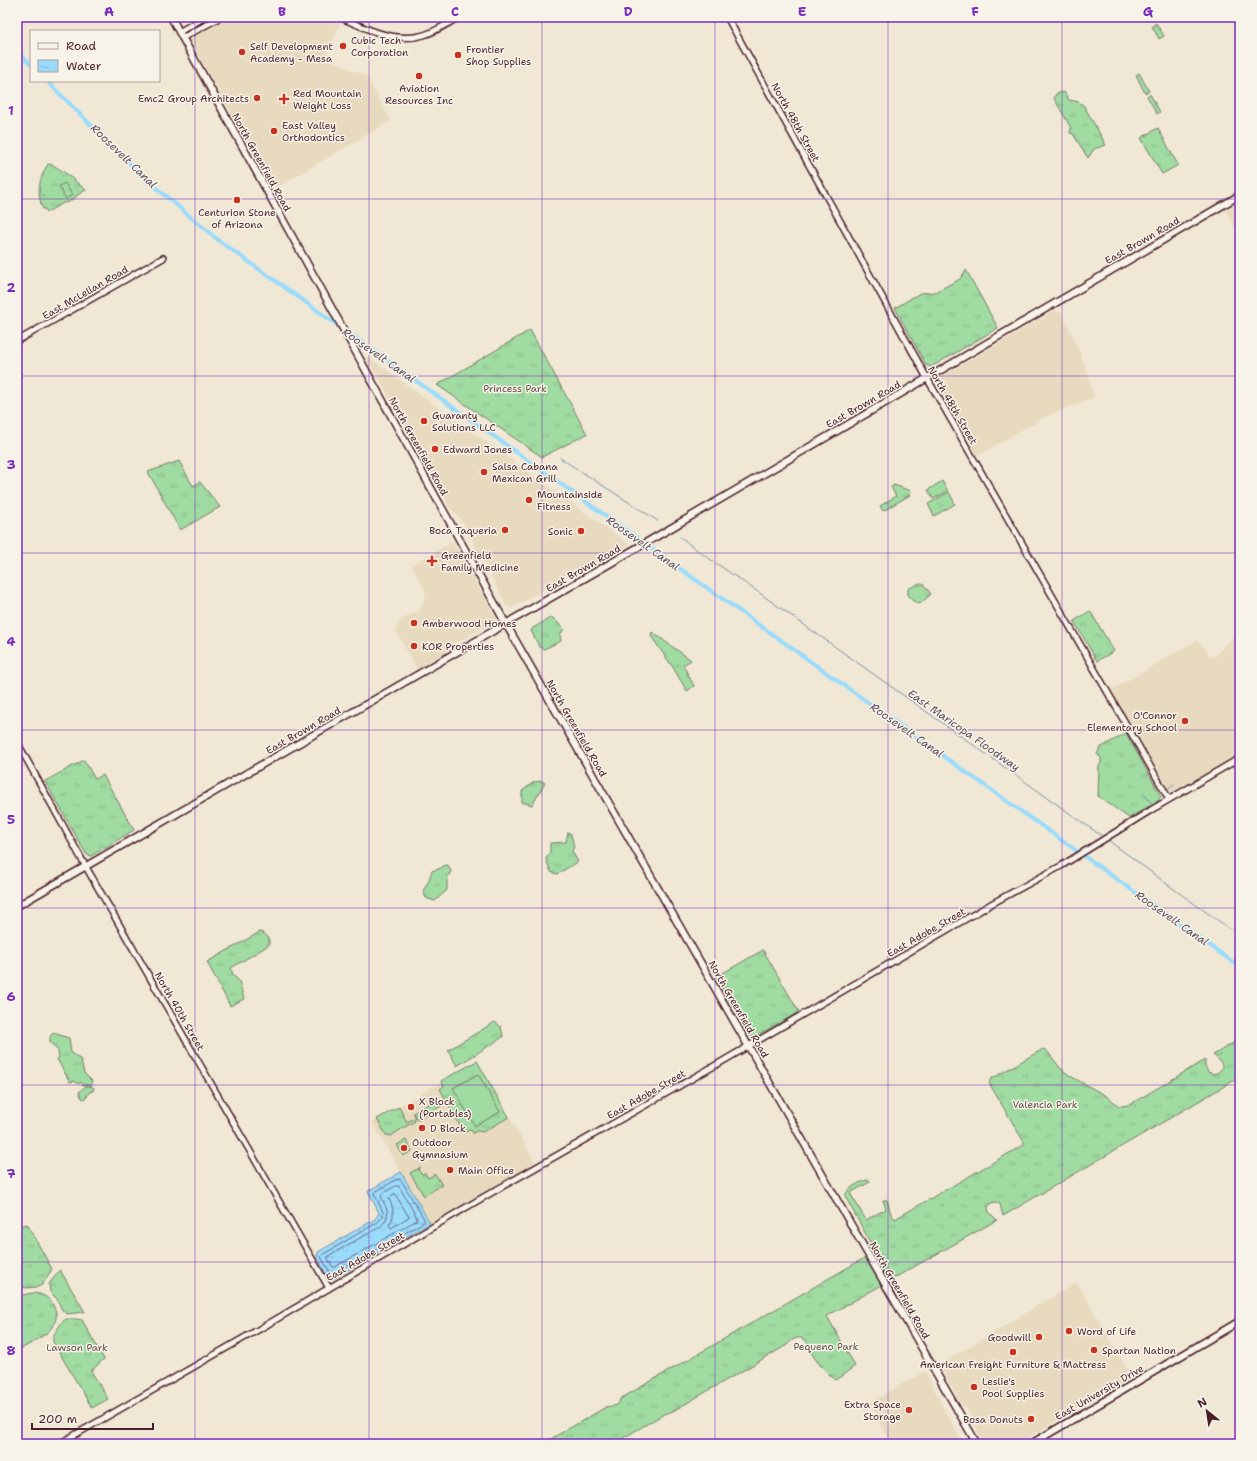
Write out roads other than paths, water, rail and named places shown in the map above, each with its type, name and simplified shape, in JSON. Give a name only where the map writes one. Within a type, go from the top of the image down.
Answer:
[{"type":"main road","name":"North Greenfield Road","points":[[170,17],[506,624],[977,1444]]},
{"type":"main road","name":"East Brown Road","points":[[17,906],[645,544],[1240,195]]},
{"type":"main road","name":"East University Drive","points":[[1031,1444],[1240,1321]]},
{"type":"street","points":[[179,32],[205,17]]},
{"type":"street","points":[[182,38],[221,17]]},
{"type":"street","points":[[339,17],[378,33],[402,38],[424,35],[460,17]]},
{"type":"street","name":"North 48th Street","points":[[727,17],[927,378],[1169,799]]},
{"type":"street","name":"East McLellan Road","points":[[17,341],[163,258]]},
{"type":"street","name":"North 40th Street","points":[[17,742],[86,867],[329,1288]]},
{"type":"street","name":"East Adobe Street","points":[[59,1444],[482,1198],[748,1046],[980,910],[1048,874],[1169,799],[1240,758]]},
{"type":"water","points":[[401,1172],[430,1223],[333,1279],[328,1278],[317,1257],[318,1252],[375,1219],[379,1213],[368,1191]]},
{"type":"waterway","name":"Roosevelt Canal","points":[[17,51],[30,64]]},
{"type":"waterway","name":"Roosevelt Canal","points":[[48,82],[141,175],[218,240],[1240,967]]},
{"type":"waterway","name":"East Maricopa Floodway","points":[[560,458],[658,521]]},
{"type":"waterway","name":"East Maricopa Floodway","points":[[680,537],[1103,837]]},
{"type":"waterway","points":[[1167,789],[1174,784]]},
{"type":"waterway","points":[[1145,796],[1152,803]]},
{"type":"waterway","name":"East Maricopa Floodway","points":[[1108,840],[1240,936]]},
{"type":"place","name":"Cubic Tech Corporation","points":[[343,46]]},
{"type":"place","name":"Self Development Academy - Mesa","points":[[242,52]]},
{"type":"place","name":"Frontier Shop Supplies","points":[[458,55]]},
{"type":"place","name":"Aviation Resources Inc","points":[[419,76]]},
{"type":"place","name":"Emc2 Group Architects","points":[[257,98]]},
{"type":"place","name":"Red Mountain Weight Loss","points":[[284,99]]},
{"type":"place","name":"East Valley Orthodontics","points":[[274,131]]},
{"type":"place","name":"Centurion Stone of Arizona","points":[[237,200]]},
{"type":"place","name":"Guaranty Solutions LLC","points":[[424,421]]},
{"type":"place","name":"Edward Jones","points":[[435,449]]},
{"type":"place","name":"Salsa Cabana Mexican Grill","points":[[484,472]]},
{"type":"place","name":"Mountainside Fitness","points":[[529,500]]},
{"type":"place","name":"Boca Taqueria","points":[[505,530]]},
{"type":"place","name":"Sonic","points":[[581,531]]},
{"type":"place","name":"Greenfield Family Medicine","points":[[432,561]]},
{"type":"place","name":"Amberwood Homes","points":[[414,623]]},
{"type":"place","name":"KOR Properties","points":[[414,646]]},
{"type":"place","name":"O'Connor Elementary School","points":[[1185,721]]},
{"type":"place","name":"X Block (Portables)","points":[[411,1107]]},
{"type":"place","name":"D Block","points":[[422,1128]]},
{"type":"place","name":"Outdoor Gymnasium","points":[[404,1148]]},
{"type":"place","name":"Main Office","points":[[450,1170]]},
{"type":"place","name":"Word of Life","points":[[1069,1331]]},
{"type":"place","name":"Goodwill","points":[[1039,1337]]},
{"type":"place","name":"Spartan Nation","points":[[1094,1350]]},
{"type":"place","name":"American Freight Furniture & Mattress","points":[[1013,1352]]},
{"type":"place","name":"Leslie's Pool Supplies","points":[[974,1387]]},
{"type":"place","name":"Extra Space Storage","points":[[909,1410]]},
{"type":"place","name":"Bosa Donuts","points":[[1031,1419]]},
{"type":"park label","name":"Princess Park","points":[[515,388]]},
{"type":"park label","name":"Valencia Park","points":[[1045,1104]]},
{"type":"park label","name":"Pequeno Park","points":[[826,1346]]},
{"type":"park label","name":"Lawson Park","points":[[77,1347]]}]
